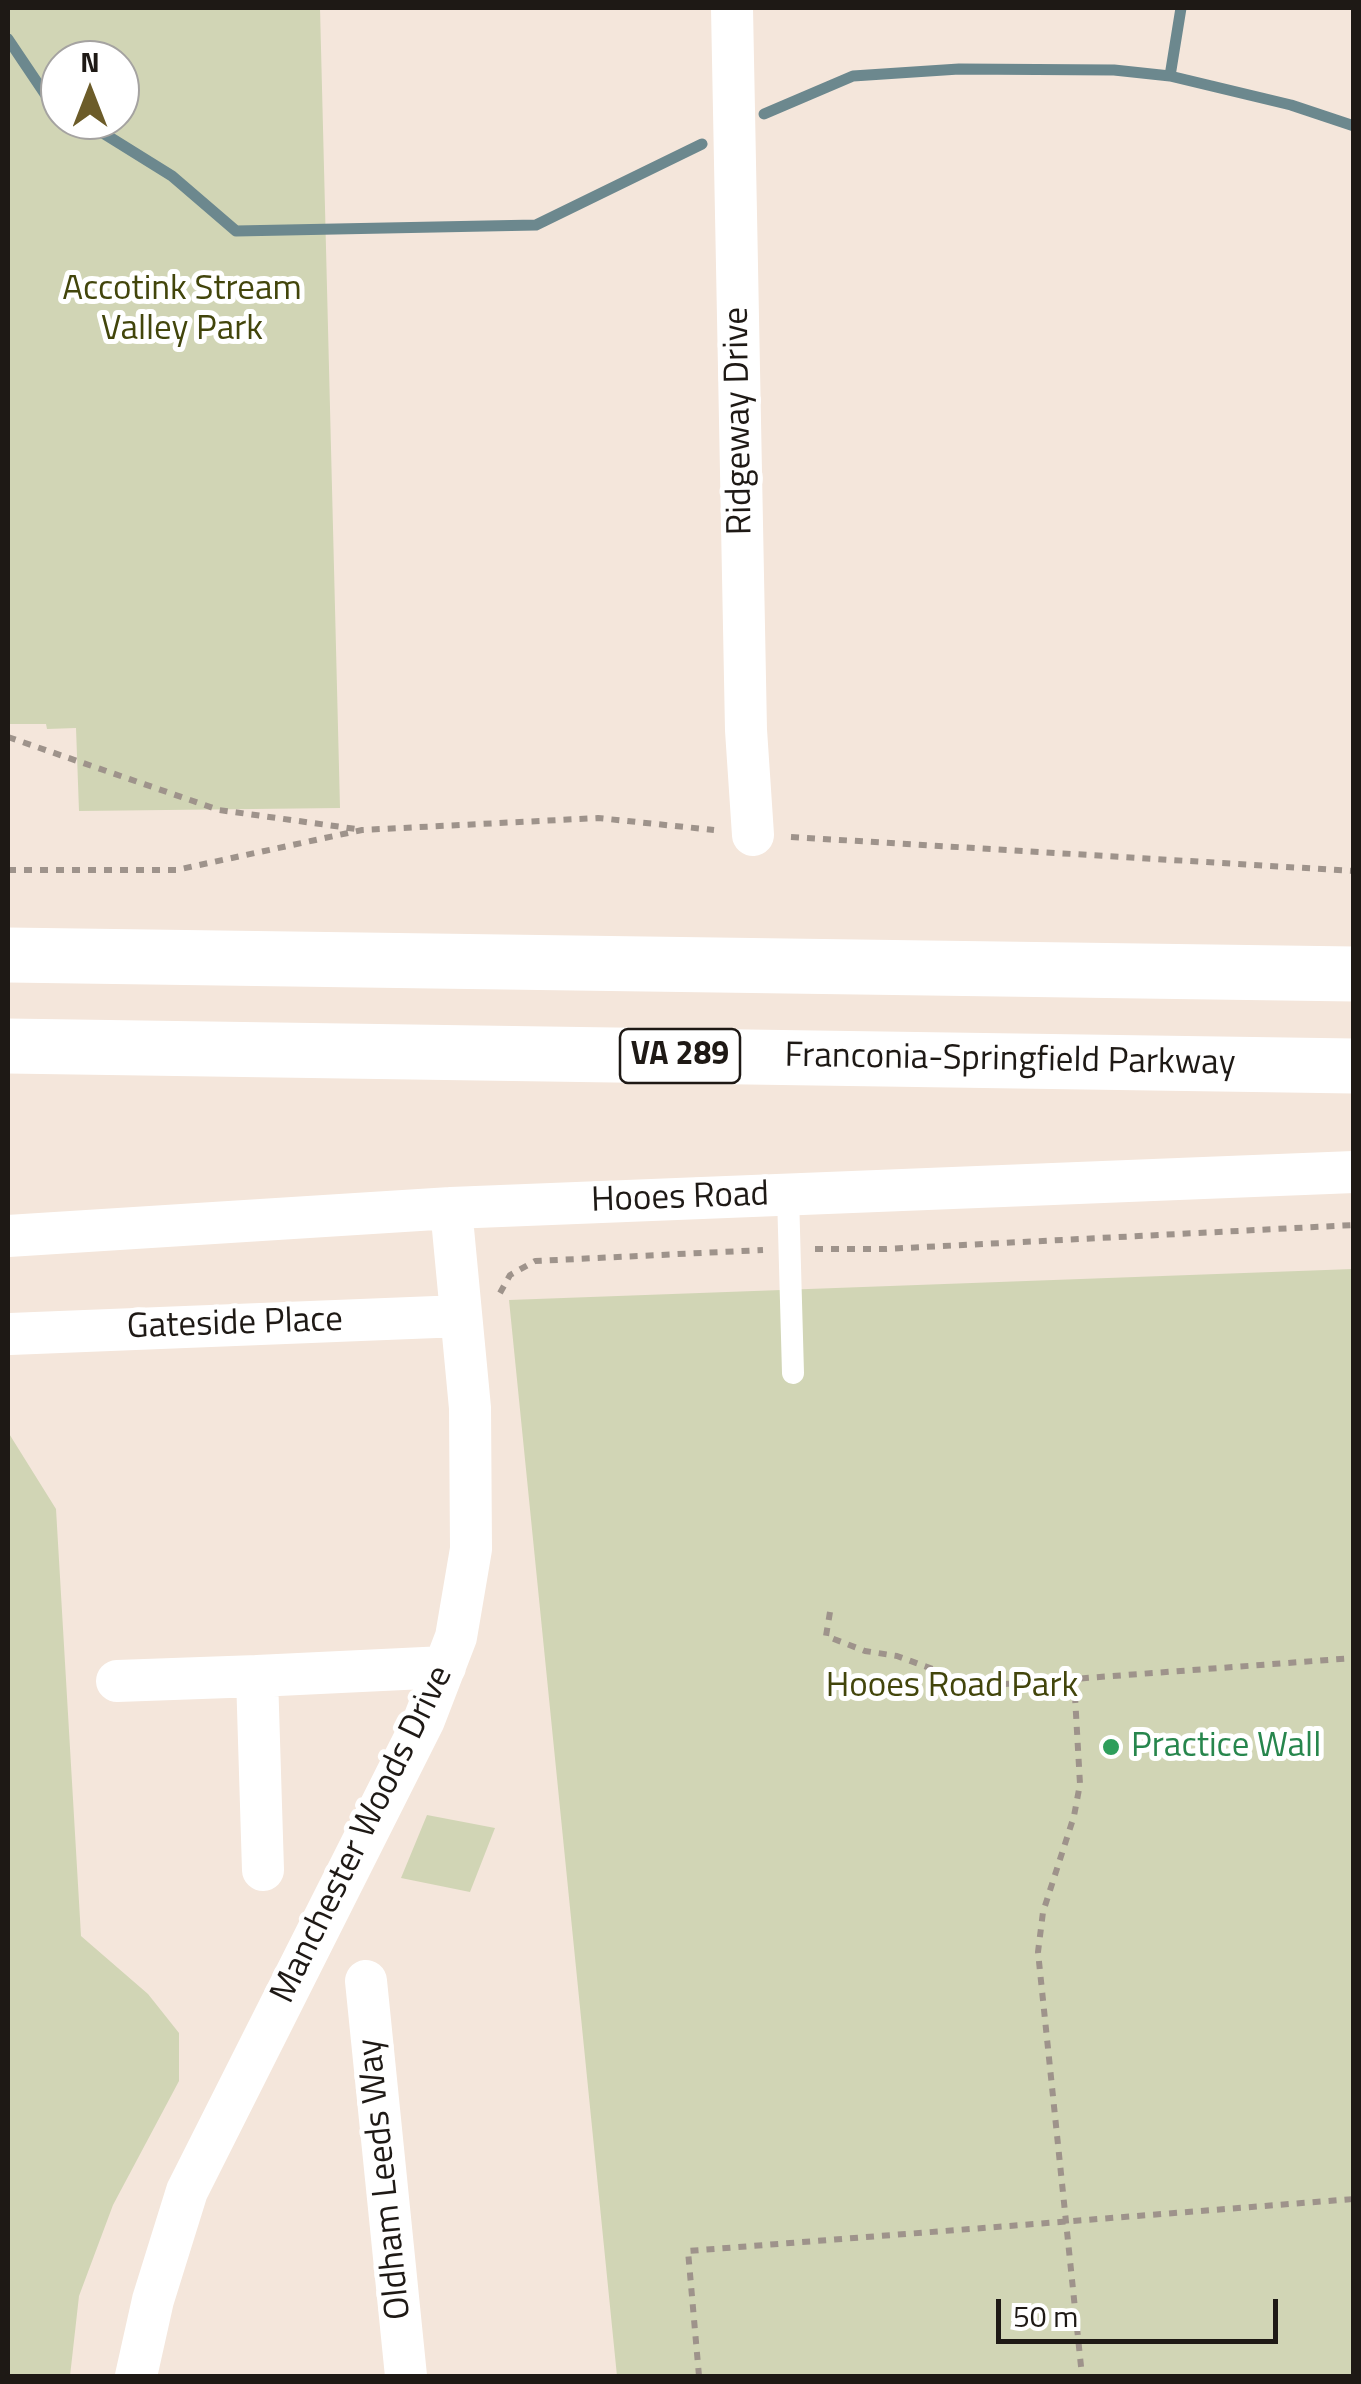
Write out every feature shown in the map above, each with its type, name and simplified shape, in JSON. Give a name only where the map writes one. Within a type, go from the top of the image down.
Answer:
[{"type":"main road","points":[[8,955],[1354,974]]},
{"type":"main road","name":"Franconia-Springfield Parkway","points":[[8,1046],[1354,1066]]},
{"type":"street","name":"Ridgeway Drive","points":[[732,8],[746,730],[753,834]]},
{"type":"street","name":"Hooes Road","points":[[8,1236],[451,1208],[1354,1172]]},
{"type":"street","name":"Manchester Woods Drive","points":[[136,2376],[153,2300],[187,2191],[424,1720],[456,1637],[471,1548],[470,1408],[480,1312],[451,1208]]},
{"type":"street","name":"Gateside Place","points":[[10,1334],[480,1312]]},
{"type":"street","points":[[116,1681],[445,1667]]},
{"type":"street","points":[[257,1676],[262,1870]]},
{"type":"street","name":"Oldham Leeds Way","points":[[366,1981],[406,2376]]},
{"type":"lane","points":[[788,1195],[793,1373]]},
{"type":"path","points":[[8,737],[220,810],[362,830]]},
{"type":"path","points":[[8,870],[176,870],[362,830],[598,818],[753,834],[1354,871]]},
{"type":"path","points":[[480,1312],[500,1293],[510,1275],[535,1261],[789,1249],[885,1249],[1354,1225]]},
{"type":"path","points":[[830,1612],[826,1636],[897,1656],[979,1686],[1354,1658]]},
{"type":"path","points":[[1074,1680],[1080,1784],[1074,1816],[1043,1912],[1038,1952],[1082,2376]]},
{"type":"path","points":[[699,2376],[688,2251],[1354,2199]]},
{"type":"green space","name":"Accotink Stream Valley Park","points":[[8,8],[320,8],[340,808],[79,811],[76,728],[47,729],[46,724],[8,724]]},
{"type":"green space","name":"Hooes Road Park","points":[[1353,1269],[1353,2376],[617,2376],[509,1300]]},
{"type":"green space","points":[[8,1432],[56,1509],[81,1936],[148,1994],[179,2033],[179,2081],[113,2205],[79,2296],[70,2376],[8,2376]]},
{"type":"green space","points":[[427,1815],[495,1828],[470,1892],[401,1878]]},
{"type":"waterway","points":[[1170,76],[1181,8]]},
{"type":"waterway","points":[[8,39],[40,87]]},
{"type":"waterway","points":[[764,114],[853,76],[959,69],[1114,70],[1170,76],[1291,105],[1354,126]]},
{"type":"waterway","points":[[114,140],[172,176],[236,231],[536,225],[702,144]]},
{"type":"place","name":"Practice Wall","points":[[1111,1747]]}]
